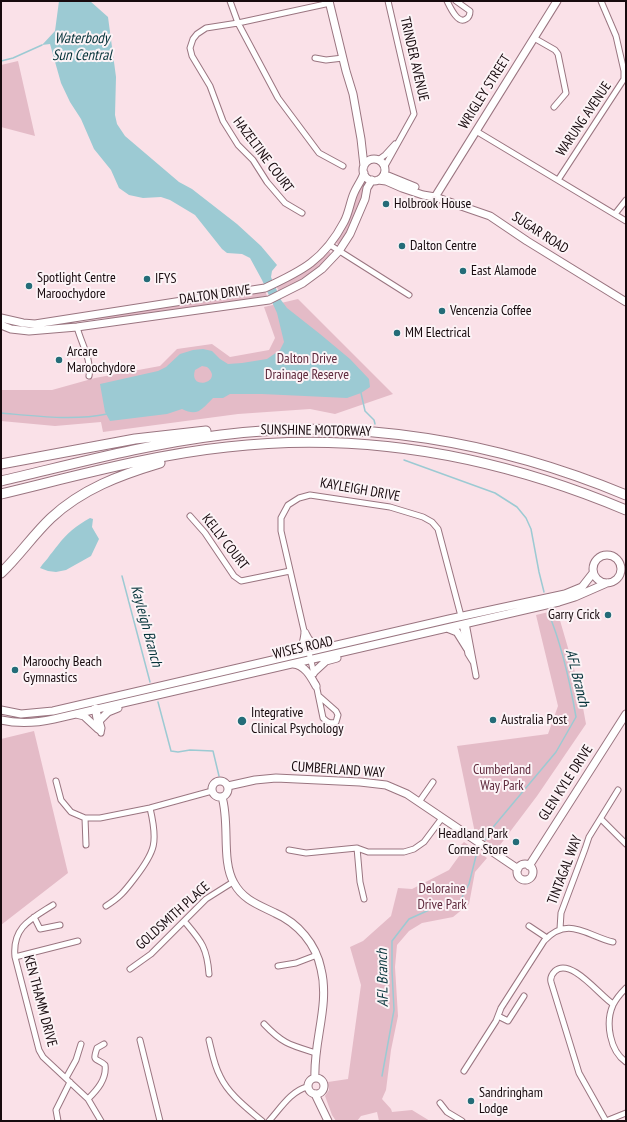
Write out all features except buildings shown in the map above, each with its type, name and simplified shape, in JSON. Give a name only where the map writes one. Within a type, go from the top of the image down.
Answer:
[{"type":"highway","points":[[1,464],[135,439],[238,429],[249,432]]},
{"type":"highway","name":"SUNSHINE MOTORWAY","points":[[1,481],[156,445],[200,438],[249,432],[288,430],[355,431],[452,442],[485,449],[544,465],[626,495]]},
{"type":"highway","name":"SUNSHINE MOTORWAY","points":[[1,494],[181,453],[228,446],[304,442],[362,444],[409,448],[464,458],[519,471],[588,494],[626,510]]},
{"type":"highway","points":[[1,573],[52,517],[80,495],[113,478],[170,460],[181,453]]},
{"type":"main road","name":"WRIGLEY STREET","points":[[435,197],[557,1]]},
{"type":"main road","points":[[329,2],[346,71],[349,96],[361,139],[366,177],[386,181],[423,195],[435,197]]},
{"type":"main road","points":[[361,139],[375,159],[383,163],[390,178],[430,193],[435,197]]},
{"type":"main road","points":[[364,170],[366,163],[375,159]]},
{"type":"main road","points":[[375,180],[383,176],[385,169]]},
{"type":"main road","name":"DALTON DRIVE","points":[[1,318],[23,323],[41,323],[265,288],[297,273],[314,262],[330,245],[345,221],[364,170]]},
{"type":"main road","name":"DALTON DRIVE","points":[[1,325],[11,329],[29,331],[77,327],[270,300],[303,283],[322,269],[339,251],[350,234],[365,199],[367,188],[375,180]]},
{"type":"main road","name":"SUGAR ROAD","points":[[435,197],[496,219],[527,241],[626,302]]},
{"type":"main road","points":[[87,315],[84,317],[84,320],[87,323],[107,320],[117,322]]},
{"type":"main road","points":[[23,323],[26,327],[46,326],[45,329],[41,330]]},
{"type":"main road","points":[[612,556],[623,564],[622,579],[608,583],[599,581],[593,573],[593,565],[598,557],[612,556]]},
{"type":"main road","name":"WISES ROAD","points":[[310,655],[323,648],[572,592],[582,587],[593,573]]},
{"type":"main road","name":"WISES ROAD","points":[[2,720],[31,723],[75,714],[95,707],[310,655],[360,648],[567,600],[608,583]]},
{"type":"main road","name":"KAYLEIGH DRIVE","points":[[461,616],[464,624]]},
{"type":"main road","points":[[447,628],[457,632],[467,648]]},
{"type":"main road","points":[[305,632],[311,643],[316,647],[323,648]]},
{"type":"main road","points":[[305,632],[302,648],[290,660],[307,672],[316,686]]},
{"type":"main road","points":[[313,673],[326,661],[344,656],[360,648]]},
{"type":"main road","name":"WISES ROAD","points":[[1,710],[21,714],[95,707],[145,698],[290,660]]},
{"type":"main road","points":[[100,720],[113,709],[129,705],[145,698]]},
{"type":"main road","points":[[75,714],[84,716],[98,729]]},
{"type":"main road","name":"GLEN KYLE DRIVE","points":[[529,866],[626,714]]},
{"type":"main road","name":"CUMBERLAND WAY","points":[[228,786],[267,778],[377,783],[400,790],[518,869]]},
{"type":"main road","points":[[217,782],[224,782],[228,786],[228,792],[222,797],[215,795],[212,791],[213,786],[217,782]]},
{"type":"main road","points":[[222,797],[226,818],[228,865],[233,882],[238,891],[256,905],[286,919],[297,926],[311,944],[317,955],[324,981],[314,1066],[315,1078]]},
{"type":"main road","points":[[523,865],[529,866],[532,869],[532,875],[526,880],[521,879],[517,875],[518,869],[523,865]]},
{"type":"main road","points":[[315,1078],[320,1079],[324,1083],[323,1091],[316,1094],[311,1093],[307,1087],[308,1082],[315,1078]]},
{"type":"main road","points":[[316,1094],[328,1121]]},
{"type":"street","points":[[230,1],[238,23],[278,98],[320,153],[343,166]]},
{"type":"street","name":"TRINDER AVENUE","points":[[375,159],[385,155],[397,142],[412,117],[414,110],[388,1]]},
{"type":"street","points":[[446,1],[459,20],[463,21],[470,16],[470,11],[456,1]]},
{"type":"street","name":"WARUNG AVENUE","points":[[558,180],[624,85],[624,71],[618,43],[601,1]]},
{"type":"street","name":"HAZELTINE COURT","points":[[302,213],[285,203],[267,182],[253,160],[238,145],[223,121],[210,86],[192,56],[190,48],[193,39],[206,28],[238,23],[329,2]]},
{"type":"street","points":[[534,38],[556,50],[558,54],[566,93],[554,107]]},
{"type":"street","points":[[315,58],[326,60],[343,58]]},
{"type":"street","points":[[476,131],[626,221]]},
{"type":"street","name":"TRINDER AVENUE","points":[[385,169],[397,142]]},
{"type":"street","points":[[615,214],[626,200]]},
{"type":"street","points":[[330,245],[410,295]]},
{"type":"street","points":[[77,327],[85,349],[90,372],[89,376]]},
{"type":"street","name":"KAYLEIGH DRIVE","points":[[319,696],[336,711],[338,715],[336,722],[327,722],[323,718],[305,632],[281,531],[281,518],[288,506],[298,498],[310,494],[390,507],[423,517],[432,522],[438,529],[461,616]]},
{"type":"street","name":"KELLY COURT","points":[[190,516],[205,533],[234,576],[241,581],[290,571]]},
{"type":"street","points":[[464,624],[468,654],[473,662]]},
{"type":"street","points":[[464,624],[473,653],[476,676]]},
{"type":"street","points":[[95,707],[102,728],[101,733],[98,729],[95,707]]},
{"type":"street","points":[[56,781],[61,800],[71,812],[85,818],[100,818],[150,808],[212,791]]},
{"type":"street","points":[[419,802],[433,782]]},
{"type":"street","name":"TINTAGAL WAY","points":[[560,929],[560,913],[589,837],[618,790]]},
{"type":"street","points":[[106,906],[118,899],[149,859],[155,840],[155,828],[150,808]]},
{"type":"street","points":[[85,818],[86,845]]},
{"type":"street","points":[[289,850],[306,853],[357,848],[368,852],[399,853],[414,849],[424,842],[442,818]]},
{"type":"street","points":[[601,819],[626,844]]},
{"type":"street","points":[[357,848],[360,882],[364,899]]},
{"type":"street","name":"GOLDSMITH PLACE","points":[[130,969],[151,954],[185,922],[206,899],[233,882]]},
{"type":"street","name":"KEN THAMM DRIVE","points":[[53,905],[34,917],[17,933],[14,947],[15,957],[38,1050],[88,1099],[101,1121]]},
{"type":"street","points":[[34,917],[40,929],[60,925]]},
{"type":"street","points":[[185,922],[202,942],[208,959],[209,974]]},
{"type":"street","points":[[530,926],[547,938]]},
{"type":"street","points":[[464,1071],[498,1016],[501,1008],[547,938],[552,933],[560,929],[578,928],[613,942]]},
{"type":"street","points":[[15,957],[78,942]]},
{"type":"street","points":[[278,966],[296,963],[317,955]]},
{"type":"street","points":[[613,1004],[578,973],[570,969],[559,968],[551,977],[551,982],[579,1073],[606,1121],[626,1112]]},
{"type":"street","points":[[626,988],[613,1004],[610,1019],[611,1039],[617,1054],[626,1062]]},
{"type":"street","points":[[498,1016],[508,1021],[524,996]]},
{"type":"street","points":[[264,1024],[284,1042],[316,1053]]},
{"type":"street","points":[[140,1040],[160,1121]]},
{"type":"street","points":[[209,1040],[213,1060],[220,1077],[235,1098],[262,1121]]},
{"type":"street","points":[[58,1121],[56,1110],[81,1044]]},
{"type":"street","points":[[88,1099],[98,1089],[105,1074],[105,1065],[95,1058],[97,1048],[104,1044]]},
{"type":"street","points":[[269,1121],[292,1094],[300,1088],[307,1087]]},
{"type":"street","points":[[440,1103],[447,1112],[462,1121]]},
{"type":"green space","points":[[18,61],[35,136],[1,127],[1,65]]},
{"type":"green space","points":[[365,180],[368,182],[352,224],[341,244],[337,244],[335,241],[357,192]]},
{"type":"green space","points":[[328,251],[331,255],[320,267],[279,291],[276,286],[298,275],[315,264]]},
{"type":"green space","points":[[265,291],[267,296],[117,318],[86,319]]},
{"type":"green space","name":"Dalton Drive Drainage Reserve","points":[[298,299],[393,394],[335,414],[310,409],[238,414],[103,432],[101,422],[55,426],[1,421],[1,390],[52,390],[95,378],[160,366],[177,349],[212,344],[230,357],[269,350],[275,338],[264,307]]},
{"type":"green space","name":"Cumberland Way Park","points":[[557,610],[579,686],[586,724],[537,796],[497,849],[475,833],[457,746],[548,734],[558,706],[536,615]]},
{"type":"green space","points":[[34,731],[68,873],[1,925],[1,739]]},
{"type":"green space","name":"Deloraine Drive Park","points":[[464,842],[487,858],[475,872],[469,904],[453,917],[422,923],[409,931],[397,945],[395,967],[398,1016],[391,1050],[386,1090],[382,1099],[392,1112],[412,1110],[430,1121],[379,1121],[377,1112],[361,1116],[357,1121],[336,1121],[332,1115],[325,1096],[329,1090],[328,1082],[348,1079],[361,985],[350,947],[363,941],[391,916],[398,888],[412,889],[449,870],[462,852],[461,845]]},
{"type":"water","name":"Waterbody Sun Central","points":[[59,1],[90,1],[108,17],[116,77],[115,115],[117,124],[125,136],[179,182],[192,189],[237,224],[261,246],[277,265],[272,271],[271,277],[281,300],[287,308],[350,359],[369,379],[370,387],[361,393],[347,398],[230,394],[223,398],[213,398],[203,408],[196,412],[182,409],[167,414],[110,421],[105,412],[100,384],[158,371],[166,367],[180,354],[193,350],[203,349],[212,351],[228,364],[267,359],[280,350],[284,342],[277,313],[250,258],[242,254],[227,253],[222,249],[195,215],[170,200],[161,197],[143,198],[129,195],[119,188],[111,170],[94,149],[81,119],[70,102],[61,83],[50,44],[42,45],[55,31]],"holes":[[[202,366],[207,367],[211,372],[212,377],[205,382],[200,383],[196,381],[194,377],[195,370]]]},
{"type":"water","points":[[90,518],[93,519],[92,527],[99,539],[91,556],[66,570],[56,572],[40,568],[68,533]]},
{"type":"waterway","points":[[1,61],[13,58],[42,45]]},
{"type":"waterway","name":"AFL Branch","points":[[361,393],[365,411],[374,420],[375,424]]},
{"type":"waterway","points":[[1,413],[68,418],[107,414]]},
{"type":"waterway","name":"AFL Branch","points":[[404,460],[495,493],[517,507],[526,518],[531,529],[544,592]]},
{"type":"waterway","name":"Kayleigh Branch","points":[[122,576],[150,682]]},
{"type":"waterway","name":"AFL Branch","points":[[485,840],[494,826],[556,752],[576,717],[565,664],[548,612]]},
{"type":"waterway","name":"Kayleigh Branch","points":[[158,702],[171,751],[213,751],[219,776]]},
{"type":"waterway","name":"AFL Branch","points":[[382,1076],[394,1010],[392,941],[409,919],[438,906],[460,901],[469,884],[477,852]]},
{"type":"place","name":"Holbrook House","points":[[386,204]]},
{"type":"place","name":"Dalton Centre","points":[[402,246]]},
{"type":"place","name":"East Alamode","points":[[463,271]]},
{"type":"place","name":"IFYS","points":[[147,279]]},
{"type":"place","name":"Spotlight Centre Maroochydore","points":[[29,286]]},
{"type":"place","name":"Vencenzia Coffee","points":[[442,311]]},
{"type":"place","name":"MM Electrical","points":[[397,333]]},
{"type":"place","name":"Arcare Maroochydore","points":[[59,360]]},
{"type":"place","name":"Garry Crick","points":[[608,615]]},
{"type":"place","name":"Maroochy Beach Gymnastics","points":[[15,670]]},
{"type":"place","name":"Australia Post","points":[[493,720]]},
{"type":"place","name":"Integrative Clinical Psychology","points":[[242,721]]},
{"type":"place","name":"Headland Park Corner Store","points":[[516,842]]},
{"type":"place","name":"Sandringham Lodge","points":[[471,1101]]}]
